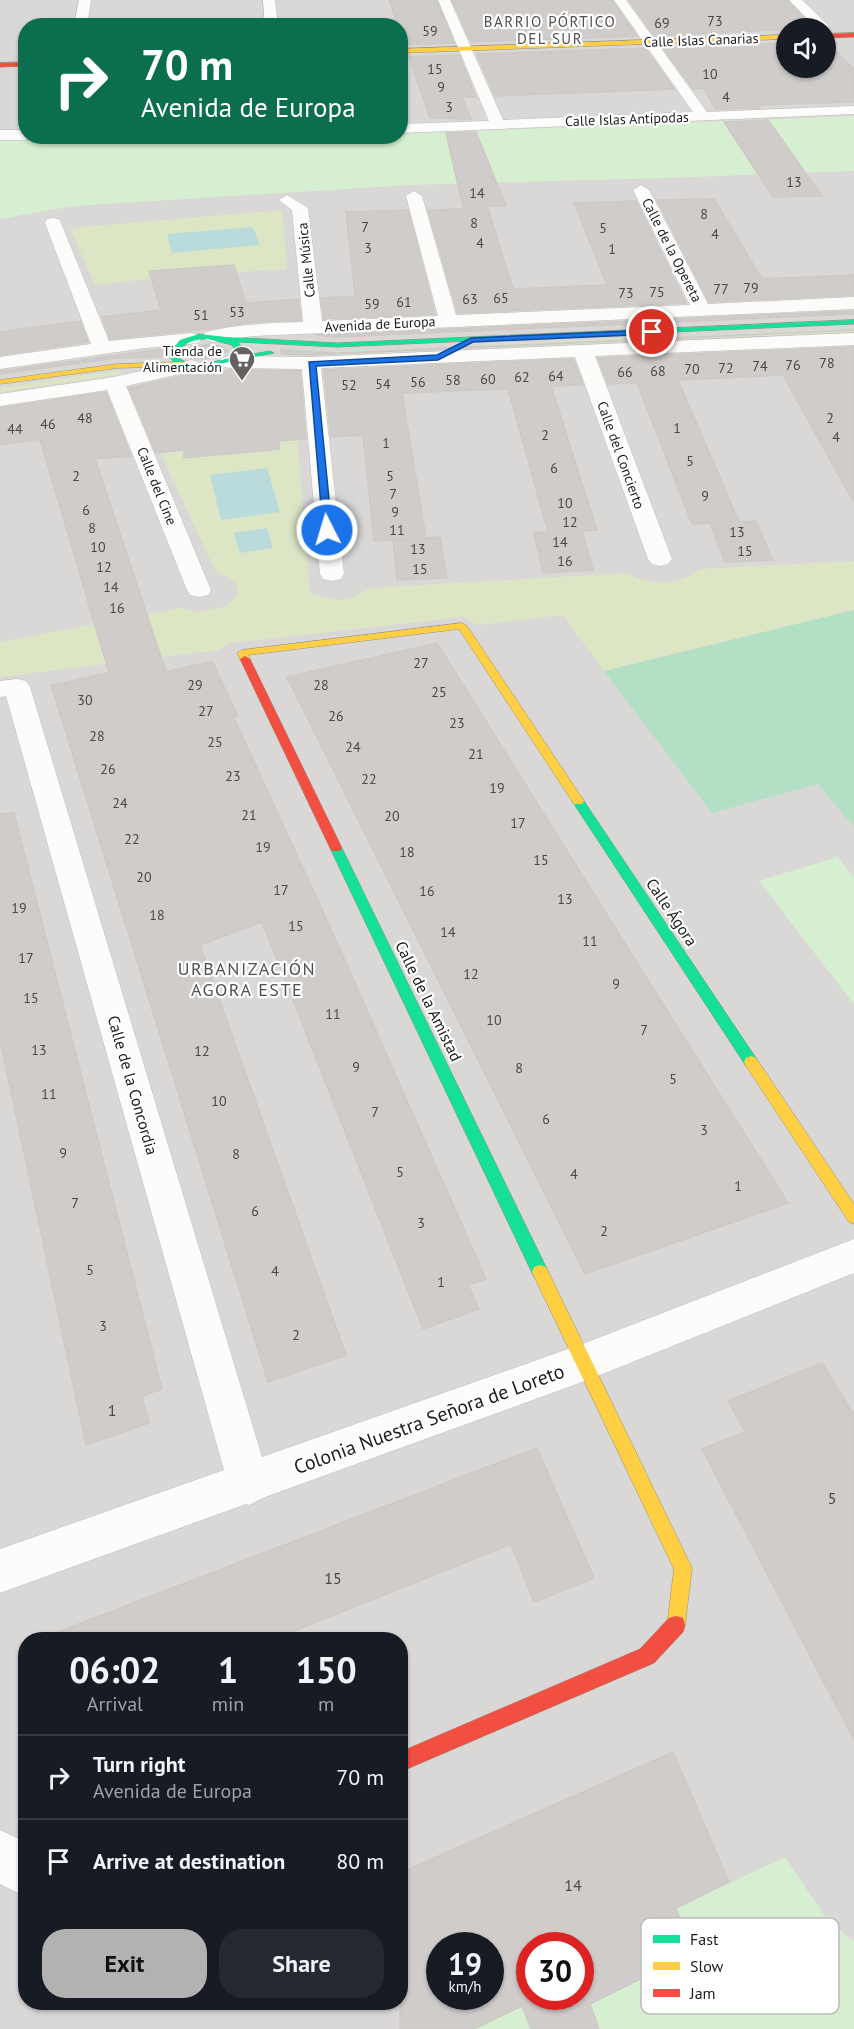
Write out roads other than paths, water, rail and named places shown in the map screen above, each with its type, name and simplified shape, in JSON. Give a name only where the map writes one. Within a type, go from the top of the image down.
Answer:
[{"type":"street","points":[[82,18],[85,0]]},
{"type":"street","points":[[269,0],[271,18]]},
{"type":"street","points":[[444,0],[498,125]]},
{"type":"street","points":[[620,0],[703,116]]},
{"type":"street","points":[[795,0],[812,18]]},
{"type":"street","points":[[836,33],[854,35]]},
{"type":"street","name":"Calle Islas Canarias","points":[[408,51],[776,37]]},
{"type":"street","points":[[0,65],[18,64]]},
{"type":"street","name":"Calle Islas Antípodas","points":[[408,129],[854,110]]},
{"type":"street","points":[[0,135],[18,135]]},
{"type":"street","name":"Calle de la Opereta","points":[[641,190],[702,310]]},
{"type":"street","points":[[414,196],[448,320]]},
{"type":"street","name":"Calle Música","points":[[287,200],[300,208],[313,327]]},
{"type":"street","points":[[53,223],[102,348]]},
{"type":"street","name":"Avenida de Europa","points":[[221,338],[253,330],[849,304]]},
{"type":"street","name":"Avenida de Europa","points":[[799,324],[849,304]]},
{"type":"street","name":"Avenida de Europa","points":[[547,317],[585,343]]},
{"type":"street","name":"Avenida de Europa","points":[[231,360],[311,363],[438,357],[585,343],[673,331],[799,324],[852,337]]},
{"type":"street","name":"Avenida de Europa","points":[[673,331],[719,345]]},
{"type":"street","name":"Avenida de Europa","points":[[221,338],[337,345],[471,340],[719,345],[852,337]]},
{"type":"street","points":[[0,363],[102,348],[221,338],[239,347],[240,351],[231,360],[211,366],[117,366],[65,371],[0,382]]},
{"type":"street","name":"Avenida de Europa","points":[[438,357],[471,340]]},
{"type":"street","points":[[184,341],[172,355],[187,365]]},
{"type":"street","points":[[65,371],[184,341]]},
{"type":"street","name":"Calle del Concierto","points":[[585,343],[660,559]]},
{"type":"street","name":"Avenida de Europa","points":[[231,360],[337,345]]},
{"type":"street","points":[[311,363],[332,574]]},
{"type":"street","points":[[0,400],[114,383],[187,365]]},
{"type":"street","name":"Calle del Cine","points":[[114,383],[199,590]]},
{"type":"street","name":"Calle Ágora","points":[[242,653],[462,626],[854,1217]]},
{"type":"street","name":"Calle de la Amistad","points":[[242,653],[683,1568],[676,1627],[647,1656],[408,1759]]},
{"type":"street","name":"Calle de la Concordia","points":[[9,688],[249,1484]]},
{"type":"street","name":"Colonia Nuestra Señora de Loreto","points":[[0,1571],[249,1484],[585,1362],[854,1256]]},
{"type":"street","points":[[0,1855],[18,1867]]},
{"type":"water","points":[[253,227],[260,245],[172,253],[167,234]]},
{"type":"water","points":[[267,468],[280,512],[221,520],[210,475]]},
{"type":"water","points":[[267,528],[273,548],[240,553],[234,533]]},
{"type":"place","name":"Tienda de Alimentación","points":[[242,382]]},
{"type":"district","name":"BARRIO PÓRTICO DEL SUR","points":[[550,30]]},
{"type":"district","name":"URBANIZACIÓN AGORA ESTE","points":[[247,979]]}]
